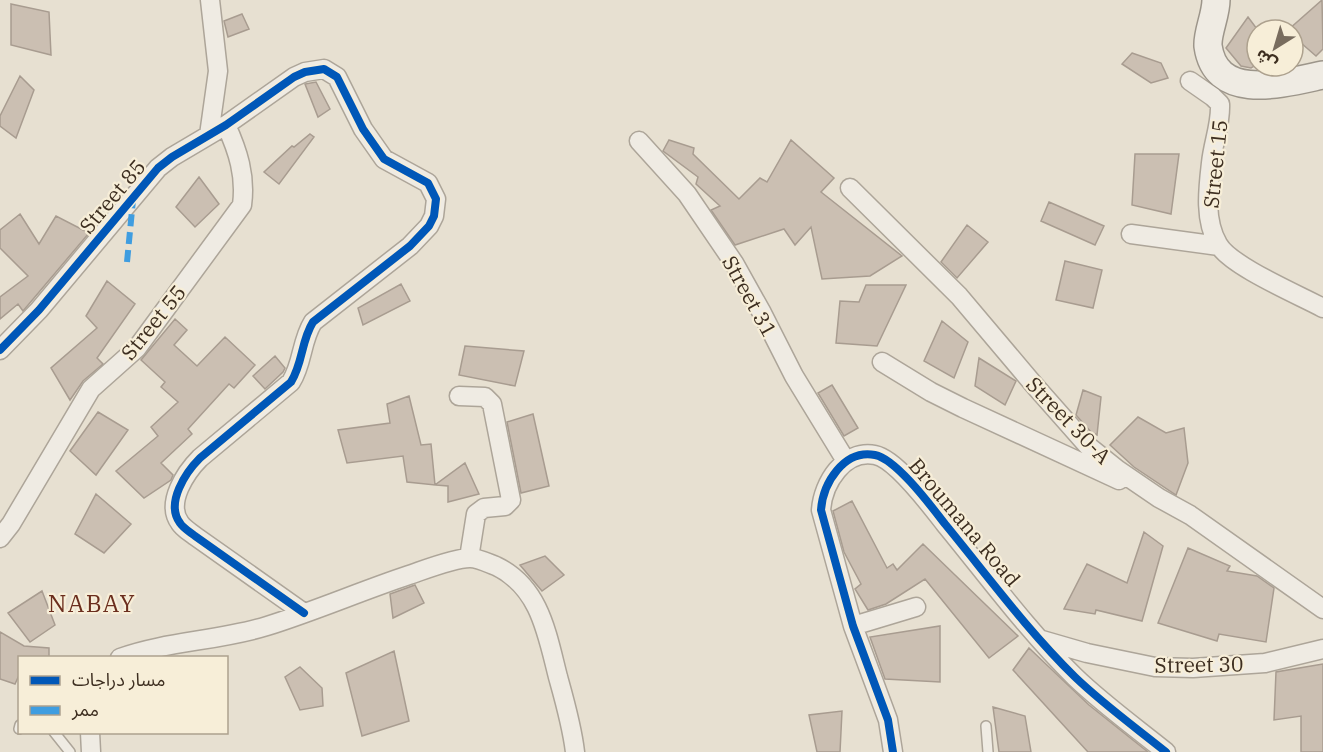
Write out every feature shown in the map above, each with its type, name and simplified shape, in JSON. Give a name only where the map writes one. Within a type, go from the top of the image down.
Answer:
[{"type":"street","points":[[209,135],[218,71],[210,0]]},
{"type":"street","points":[[1216,0],[1208,44],[1213,64],[1221,75],[1252,86],[1323,75]]},
{"type":"street","name":"Street 85","points":[[0,350],[39,310],[158,168],[172,156],[226,125],[304,72],[324,69],[337,77],[363,129],[384,159],[428,183],[436,199],[434,216],[429,226],[410,246],[313,322],[304,339],[297,372],[291,382],[188,470],[181,483],[175,512],[180,524],[195,536],[304,613]]},
{"type":"street","name":"Street 15","points":[[1190,81],[1220,104],[1211,161],[1208,204],[1210,226],[1219,246]]},
{"type":"street","name":"Street 55","points":[[4,530],[91,389],[137,348],[242,205],[244,192],[242,168],[226,125]]},
{"type":"street","name":"Street 31","points":[[639,141],[687,194],[734,263],[794,376],[846,460]]},
{"type":"street","name":"Street 30-A","points":[[850,188],[959,296],[1088,446],[1118,470],[1159,498],[1190,515],[1323,609]]},
{"type":"street","points":[[1131,234],[1219,246],[1251,271],[1323,308]]},
{"type":"street","points":[[882,362],[931,392],[963,408],[1159,498]]},
{"type":"street","points":[[459,396],[485,397],[492,404],[511,500],[505,506],[484,508],[476,514],[470,558]]},
{"type":"street","name":"Broumana Road","points":[[846,460],[856,455],[875,455],[890,462],[938,515],[1040,640],[1090,691],[1166,752]]},
{"type":"street","points":[[846,460],[827,485],[820,510],[853,626],[888,720],[893,752]]},
{"type":"street","points":[[123,656],[141,650],[222,637],[266,626],[434,566],[470,558],[489,563],[507,572],[532,596],[541,614],[550,643],[573,734],[575,752]]},
{"type":"street","points":[[853,626],[916,608]]},
{"type":"street","name":"Street 30","points":[[1040,640],[1087,653],[1155,667],[1193,668],[1265,663],[1323,649]]},
{"type":"street","points":[[90,734],[91,752]]},
{"type":"lane","points":[[986,726],[988,752]]},
{"type":"lane","points":[[56,734],[70,752]]},
{"type":"building","points":[[1322,0],[1323,49],[1316,56],[1305,46],[1305,18],[1302,18]]},
{"type":"building","points":[[11,4],[49,12],[51,55],[11,45]]},
{"type":"building","points":[[242,14],[249,29],[228,37],[224,21]]},
{"type":"building","points":[[1245,21],[1245,67],[1241,66],[1226,48]]},
{"type":"building","points":[[1132,53],[1161,63],[1168,78],[1151,83],[1122,64]]},
{"type":"building","points":[[20,76],[34,90],[16,138],[0,126],[0,116]]},
{"type":"building","points":[[316,82],[330,109],[318,117],[305,84]]},
{"type":"building","points":[[310,134],[314,137],[279,184],[264,172],[292,146],[294,147]]},
{"type":"building","points":[[669,140],[694,148],[693,154],[739,199],[760,178],[767,182],[791,140],[834,178],[821,192],[902,256],[870,276],[822,279],[811,227],[795,245],[784,229],[735,245],[711,210],[720,206],[696,184],[698,177],[663,151]]},
{"type":"building","points":[[1135,154],[1179,154],[1171,214],[1132,205]]},
{"type":"building","points":[[199,177],[219,204],[195,227],[176,207]]},
{"type":"building","points":[[1049,202],[1104,226],[1095,245],[1041,221]]},
{"type":"building","points":[[20,214],[39,244],[56,216],[89,233],[23,311],[18,304],[0,319],[0,297],[28,276],[0,248],[0,230]]},
{"type":"building","points":[[967,225],[988,242],[957,278],[941,262]]},
{"type":"building","points":[[1065,261],[1102,270],[1093,308],[1056,300]]},
{"type":"building","points":[[107,281],[135,304],[97,358],[103,364],[83,381],[70,400],[51,368],[97,328],[86,316]]},
{"type":"building","points":[[401,284],[410,301],[363,325],[358,308]]},
{"type":"building","points":[[866,285],[906,285],[877,346],[836,343],[840,301],[859,302]]},
{"type":"building","points":[[175,319],[187,330],[174,345],[197,366],[225,337],[255,365],[234,388],[229,384],[188,429],[192,434],[161,463],[173,475],[171,480],[144,498],[116,471],[158,436],[151,427],[178,402],[161,387],[165,382],[141,360]]},
{"type":"building","points":[[942,321],[968,342],[954,378],[924,361]]},
{"type":"building","points":[[465,346],[524,351],[515,386],[459,375]]},
{"type":"building","points":[[275,356],[285,368],[265,389],[253,376]]},
{"type":"building","points":[[979,358],[1016,381],[1005,405],[975,386]]},
{"type":"building","points":[[832,385],[858,428],[844,436],[818,393]]},
{"type":"building","points":[[1083,390],[1101,397],[1097,435],[1091,432],[1076,415]]},
{"type":"building","points":[[409,396],[421,445],[431,444],[435,485],[407,482],[403,456],[347,463],[338,430],[390,423],[387,404]]},
{"type":"building","points":[[98,412],[128,430],[96,475],[70,451]]},
{"type":"building","points":[[533,414],[549,486],[521,493],[507,422]]},
{"type":"building","points":[[1138,417],[1166,433],[1184,428],[1188,463],[1176,495],[1134,467],[1110,445]]},
{"type":"building","points":[[465,463],[479,494],[448,502],[448,486],[435,485]]},
{"type":"building","points":[[96,494],[131,524],[104,553],[75,534]]},
{"type":"building","points":[[852,501],[887,568],[893,564],[897,570],[923,544],[1018,636],[989,658],[925,579],[886,604],[868,610],[855,589],[861,584],[844,552],[833,511]]},
{"type":"building","points":[[1144,532],[1163,546],[1142,621],[1096,610],[1095,614],[1064,609],[1087,564],[1127,583]]},
{"type":"building","points":[[1188,548],[1230,566],[1227,571],[1257,576],[1274,588],[1266,642],[1219,634],[1217,641],[1158,623]]},
{"type":"building","points":[[545,556],[564,575],[542,591],[520,565]]},
{"type":"building","points":[[415,585],[424,603],[393,618],[390,594]]},
{"type":"building","points":[[42,591],[55,625],[30,642],[8,613]]},
{"type":"building","points":[[940,626],[940,682],[885,679],[870,637]]},
{"type":"building","points":[[0,632],[24,646],[49,648],[49,656],[18,656],[18,677],[15,684],[0,679]]},
{"type":"building","points":[[1029,648],[1089,705],[1148,752],[1088,752],[1013,670]]},
{"type":"building","points":[[394,651],[409,721],[362,736],[346,673]]},
{"type":"building","points":[[1323,664],[1323,752],[1301,752],[1301,716],[1274,720],[1276,672]]},
{"type":"building","points":[[300,667],[322,688],[323,706],[300,710],[285,677]]},
{"type":"building","points":[[993,707],[1025,716],[1031,752],[999,752]]},
{"type":"building","points":[[842,711],[840,752],[817,752],[809,715]]},
{"type":"marked path","points":[[127,262],[133,200]]},
{"type":"cycle path","points":[[0,350],[39,310],[158,168],[172,157],[226,125],[294,77],[305,72],[324,69],[337,77],[363,129],[384,159],[428,183],[436,199],[434,216],[429,226],[410,246],[313,322],[291,382],[200,458],[179,488],[175,506],[176,515],[185,528],[304,613]]},
{"type":"cycle path","points":[[893,752],[888,720],[853,626],[821,510],[826,489],[837,470],[854,457],[864,455],[883,458],[903,474],[1057,659],[1097,697],[1166,752]]},
{"type":"district","name":"NABAY","points":[[92,603]]}]
